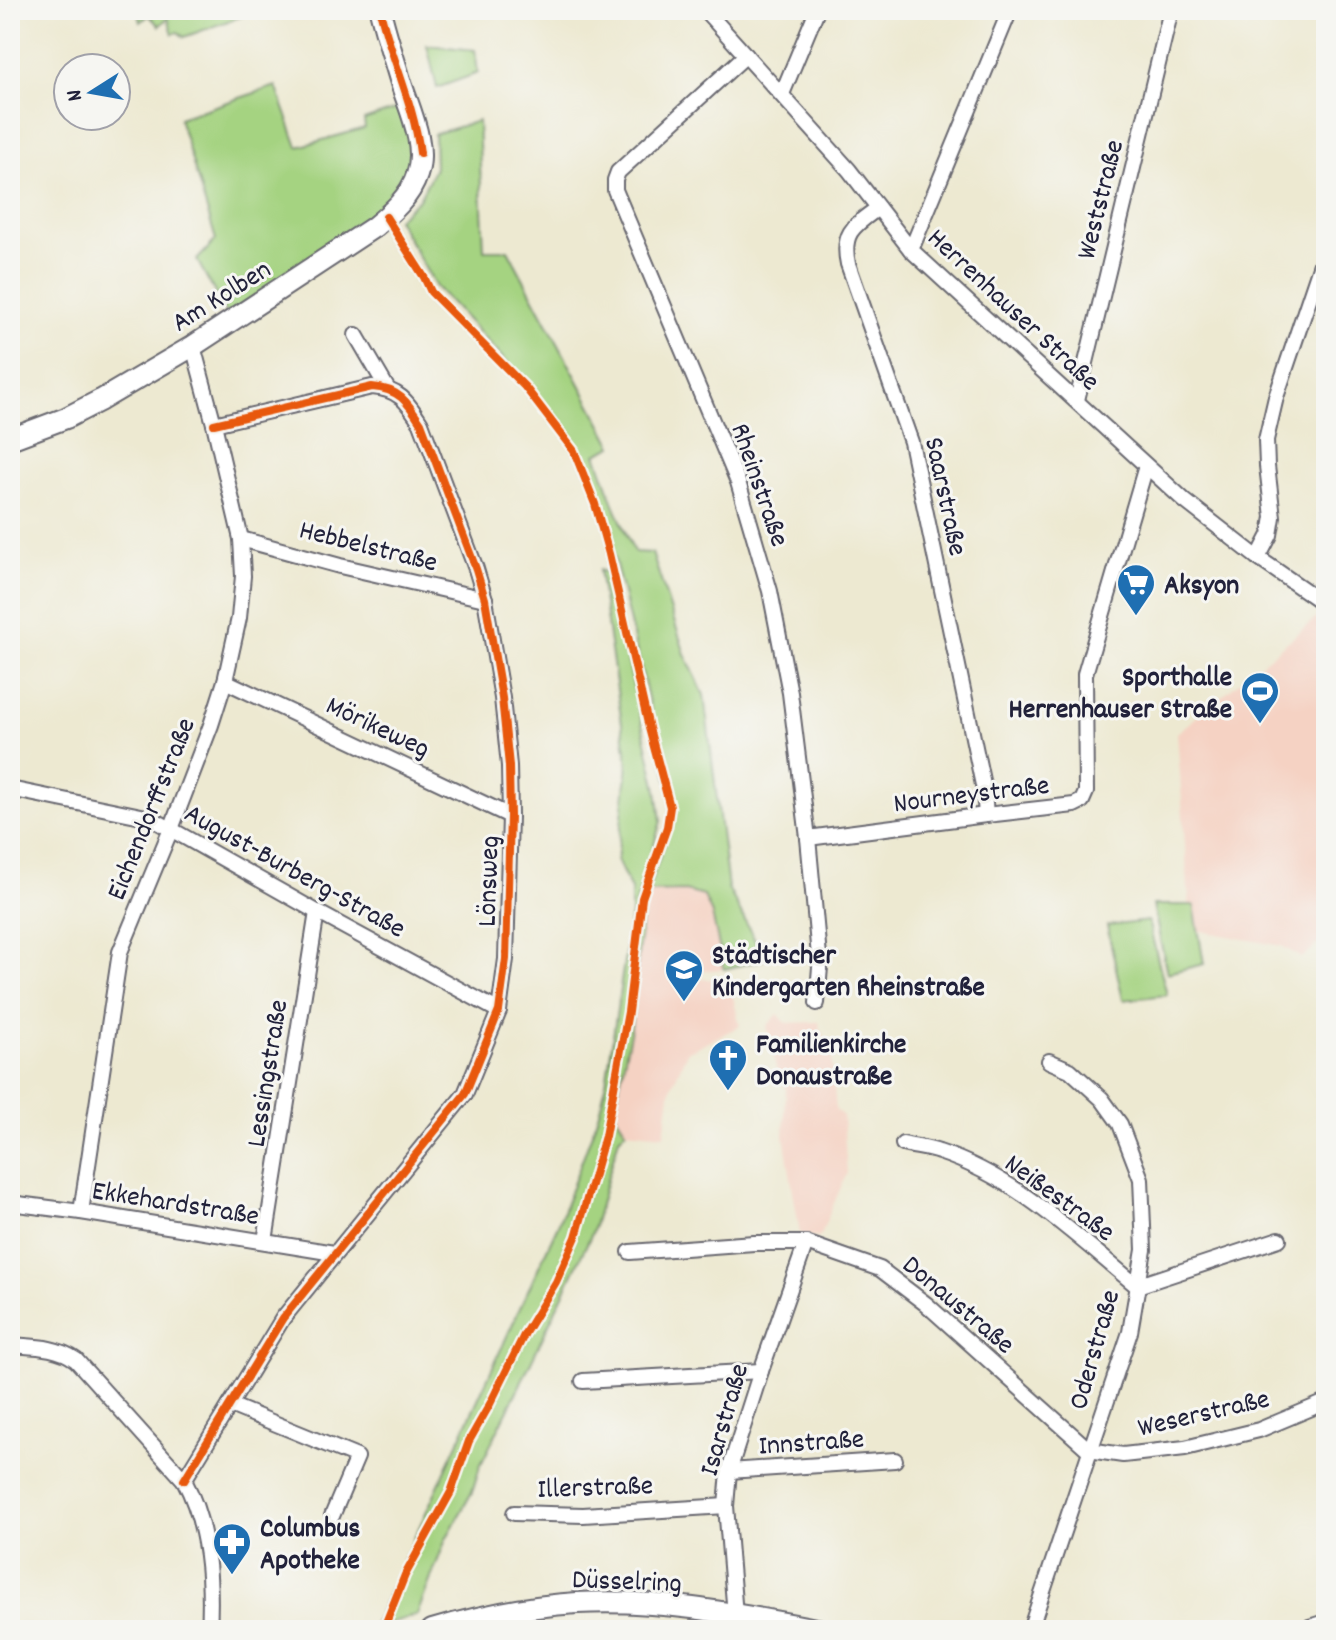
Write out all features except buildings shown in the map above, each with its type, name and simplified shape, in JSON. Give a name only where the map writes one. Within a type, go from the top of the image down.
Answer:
[{"type":"street","name":"Am Kolben","points":[[10,439],[66,418],[193,346],[316,266],[399,205],[417,177],[420,153],[380,10]]},
{"type":"street","name":"Herrenhauser Straße","points":[[705,10],[849,170],[911,250],[1185,501],[1258,558],[1326,605]]},
{"type":"street","points":[[782,94],[817,10]]},
{"type":"street","points":[[911,250],[1010,10]]},
{"type":"street","name":"Weststraße","points":[[1077,400],[1171,10]]},
{"type":"street","name":"Rheinstraße","points":[[746,55],[618,172],[615,190],[738,482],[770,591],[790,693],[808,838],[820,967],[817,1003]]},
{"type":"street","name":"Saarstraße","points":[[878,208],[850,232],[845,246],[846,254],[911,442],[984,790],[986,815]]},
{"type":"street","points":[[1258,558],[1270,535],[1273,517],[1266,440],[1276,397],[1326,249]]},
{"type":"street","name":"Lönsweg","points":[[184,1480],[283,1318],[465,1094],[499,1011],[506,959],[509,766],[502,698],[485,599],[421,423],[402,398],[387,388],[356,335]]},
{"type":"street","points":[[193,346],[214,424],[360,389],[387,388]]},
{"type":"street","name":"Eichendorffstraße","points":[[81,1212],[117,967],[126,937],[211,725],[225,681],[240,604],[243,576],[241,539],[214,424]]},
{"type":"street","name":"Nourneystraße","points":[[808,838],[1074,805],[1082,801],[1086,792],[1085,674],[1146,466]]},
{"type":"street","name":"Hebbelstraße","points":[[241,539],[340,566],[485,599]]},
{"type":"street","name":"Mörikeweg","points":[[225,681],[510,816]]},
{"type":"street","name":"August-Burberg-Straße","points":[[10,789],[151,818],[499,1011]]},
{"type":"street","name":"Lessingstraße","points":[[265,1241],[317,912]]},
{"type":"street","name":"Oderstraße","points":[[1030,1630],[1130,1332],[1144,1250],[1141,1179],[1120,1124],[1102,1099],[1070,1070],[1049,1061]]},
{"type":"street","name":"Neißestraße","points":[[903,1144],[937,1151],[965,1162],[1019,1191],[1137,1286]]},
{"type":"street","name":"Ekkehardstraße","points":[[10,1203],[334,1253]]},
{"type":"street","points":[[1137,1286],[1279,1239]]},
{"type":"street","name":"Donaustraße","points":[[630,1252],[754,1243],[806,1243],[880,1269],[926,1304],[1089,1450]]},
{"type":"street","name":"Isarstraße","points":[[735,1615],[726,1506],[729,1471],[806,1243]]},
{"type":"street","points":[[10,1345],[53,1349],[76,1360],[184,1480],[194,1501],[206,1556],[209,1630]]},
{"type":"street","points":[[583,1381],[761,1371]]},
{"type":"street","name":"Weserstraße","points":[[1089,1450],[1123,1455],[1185,1448],[1259,1430],[1326,1402]]},
{"type":"street","points":[[230,1405],[357,1457],[332,1516]]},
{"type":"street","name":"Innstraße","points":[[729,1471],[895,1460]]},
{"type":"street","name":"Illerstraße","points":[[514,1513],[583,1515],[726,1506]]},
{"type":"street","name":"Düsselring","points":[[432,1630],[517,1609],[628,1602],[691,1608],[822,1630]]},
{"type":"street","points":[[1310,1630],[1326,1625]]},
{"type":"shaded area","points":[[1320,615],[1326,619],[1326,937],[1302,958],[1282,946],[1191,929],[1177,733]]},
{"type":"shaded area","name":"Städtischer Kindergarten Rheinstraße","points":[[685,891],[704,896],[712,914],[724,969],[698,971],[698,979],[729,980],[740,1026],[687,1052],[671,1088],[664,1135],[626,1131],[614,1112],[631,1028],[647,892]]},
{"type":"shaded area","points":[[778,1014],[786,1023],[819,1022],[820,1030],[830,1043],[836,1110],[843,1116],[847,1173],[819,1238],[800,1234],[784,1136],[786,1089],[778,1077],[767,1026]]},
{"type":"green space","points":[[152,10],[244,10],[245,15],[184,37],[178,32],[173,34],[168,18],[159,26],[149,15],[141,22],[139,15]]},
{"type":"green space","points":[[427,45],[475,50],[478,73],[437,88]]},
{"type":"green space","points":[[276,86],[298,147],[365,128],[364,120],[402,107],[413,162],[400,192],[381,213],[227,315],[197,260],[216,240],[179,118]]},
{"type":"green space","points":[[478,121],[484,250],[508,250],[613,446],[596,454],[634,552],[652,553],[685,654],[704,695],[728,888],[763,960],[724,969],[712,914],[704,896],[685,891],[647,892],[673,820],[673,803],[608,531],[588,467],[516,372],[436,287],[397,219],[419,199],[435,168],[434,134]]},
{"type":"green space","points":[[599,570],[608,573],[657,790],[661,821],[637,900],[636,915],[642,915],[631,1028],[614,1112],[626,1131],[619,1138],[592,1233],[480,1466],[472,1492],[446,1539],[417,1615],[373,1628],[558,1225],[602,1102],[631,915],[631,890],[617,860],[628,764]]},
{"type":"green space","points":[[1153,905],[1194,905],[1204,964],[1167,973]]},
{"type":"green space","points":[[1148,921],[1167,995],[1123,1000],[1107,926]]},
{"type":"cycle path","points":[[380,10],[413,117],[420,153]]},
{"type":"cycle path","points":[[383,1630],[405,1575],[451,1492],[469,1441],[525,1333],[556,1282],[576,1237],[605,1136],[628,1012],[642,898],[667,827],[670,807],[609,554],[595,504],[574,451],[525,387],[431,292],[386,217]]},
{"type":"cycle path","points":[[184,1480],[283,1318],[465,1094],[499,1011],[506,959],[510,816],[502,698],[485,599],[421,423],[396,393],[372,387],[214,424]]},
{"type":"place","name":"Aksyon","points":[[1136,617]]},
{"type":"place","name":"Sporthalle Herrenhauser Straße","points":[[1260,725]]},
{"type":"place","name":"Städtischer Kindergarten Rheinstraße","points":[[684,1003]]},
{"type":"place","name":"Familienkirche Donaustraße","points":[[728,1092]]},
{"type":"place","name":"Columbus Apotheke","points":[[232,1576]]}]
